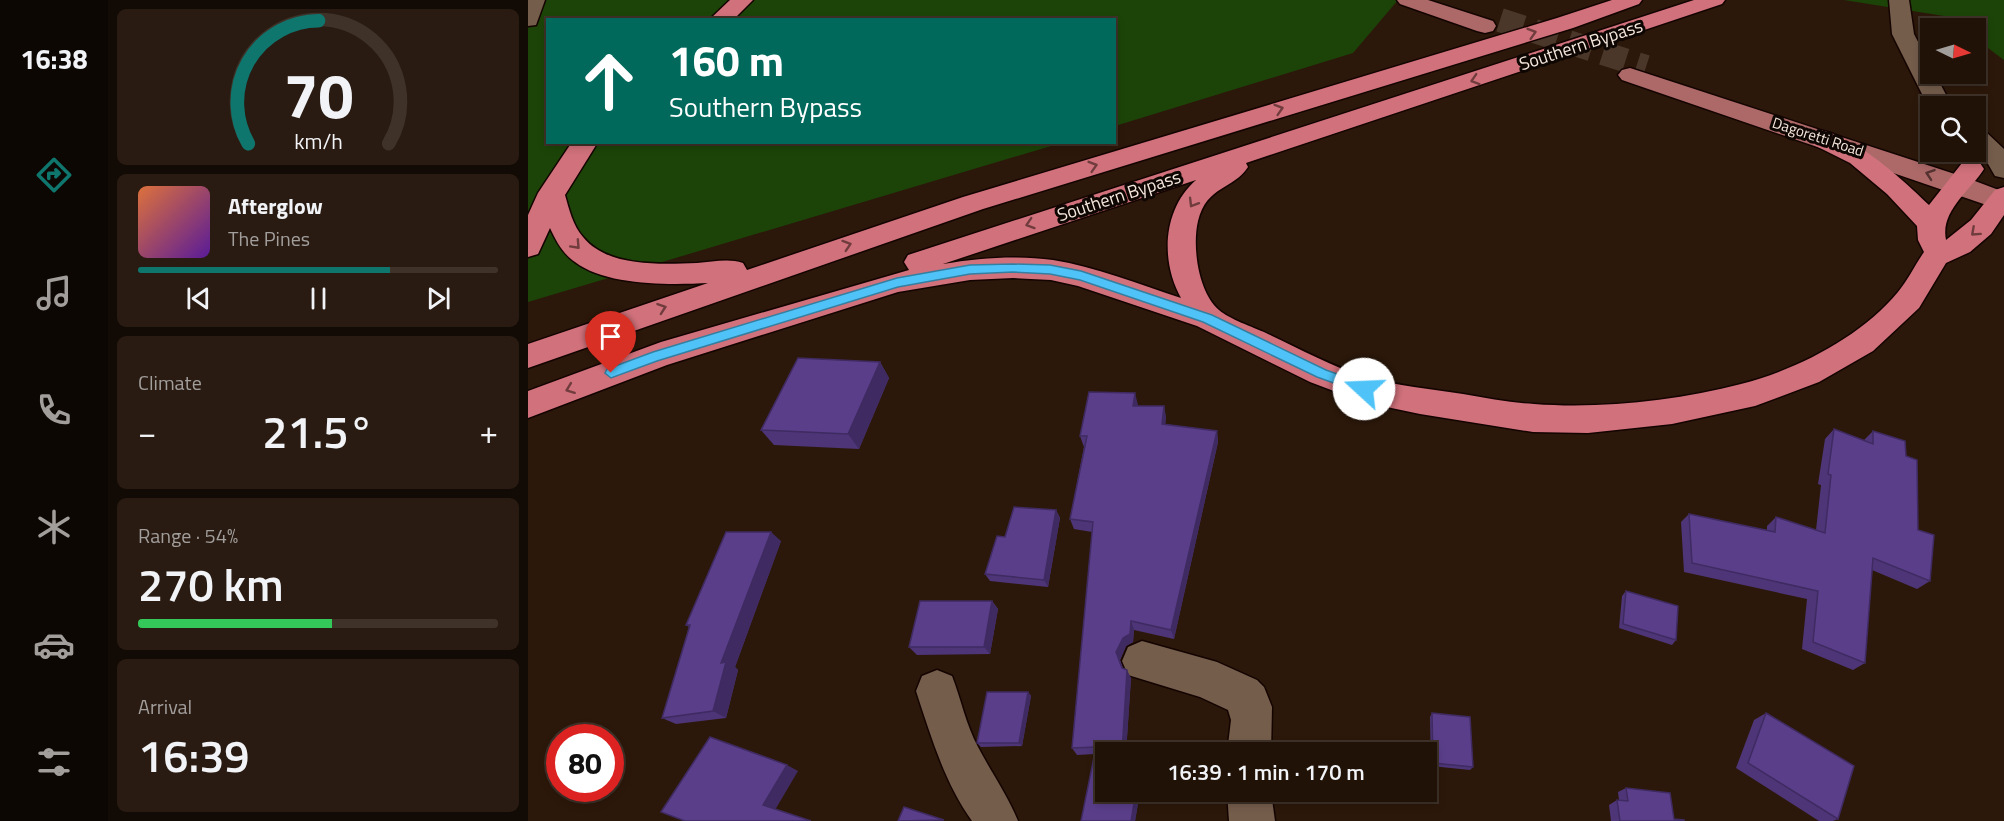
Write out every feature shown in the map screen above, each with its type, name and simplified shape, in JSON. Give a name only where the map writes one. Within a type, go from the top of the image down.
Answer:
[{"type":"highway","points":[[721,18],[743,0]]},
{"type":"highway","name":"Southern Bypass","points":[[528,356],[812,256],[984,199],[1565,23],[1632,0]]},
{"type":"highway","name":"Southern Bypass","points":[[528,405],[653,357],[978,241],[1714,0]]},
{"type":"highway","points":[[1815,136],[1859,157],[1880,173],[1932,224]]},
{"type":"highway","points":[[528,247],[551,193],[584,144]]},
{"type":"highway","points":[[1208,318],[1189,285],[1181,258],[1182,234],[1188,210],[1203,188],[1273,146]]},
{"type":"highway","points":[[1936,256],[1931,235],[1932,224],[1964,168]]},
{"type":"highway","points":[[551,193],[560,224],[572,242],[588,257],[614,266],[649,273],[715,273],[812,256]]},
{"type":"highway","points":[[653,357],[897,282],[970,270],[1050,270],[1081,276],[1208,318],[1321,374],[1364,389],[1420,401],[1533,418],[1588,419],[1671,411],[1743,397],[1808,374],[1862,343],[1908,300],[1936,256],[1960,245],[1981,227],[2003,195]]},
{"type":"main road","points":[[1407,0],[1493,23],[1438,0]]},
{"type":"main road","name":"Dagoretti Road","points":[[1964,168],[1815,136],[1638,71],[1964,168],[2003,195]]},
{"type":"street","points":[[528,20],[536,0]]},
{"type":"street","points":[[1899,0],[1903,34],[1938,96]]},
{"type":"street","points":[[1986,145],[1994,153],[2004,170]]},
{"type":"street","points":[[1142,661],[1217,682],[1242,693],[1250,703],[1249,742]]},
{"type":"street","points":[[938,691],[958,754],[978,792],[991,810],[995,821]]},
{"type":"street","points":[[1249,802],[1252,821]]},
{"type":"green space","points":[[528,0],[1398,0],[1353,53],[1116,126],[1116,18],[546,18],[546,144],[1058,144],[528,302]]},
{"type":"green space","points":[[1844,0],[2004,0],[2004,60],[1986,46],[1986,18],[1947,18]]},
{"type":"building","points":[[798,358],[880,362],[848,434],[761,430]]},
{"type":"building","points":[[1089,392],[1135,393],[1133,406],[1164,406],[1162,424],[1217,431],[1171,630],[1131,621],[1130,634],[1123,638],[1116,652],[1122,668],[1127,670],[1123,742],[1095,742],[1095,747],[1072,748],[1093,522],[1070,519],[1087,436],[1080,436]]},
{"type":"building","points":[[1834,429],[1873,444],[1873,431],[1905,441],[1906,456],[1917,460],[1918,530],[1934,535],[1930,581],[1873,558],[1865,663],[1813,642],[1818,591],[1692,563],[1689,514],[1775,532],[1776,517],[1825,533],[1831,475],[1828,474]]},
{"type":"building","points":[[1014,507],[1056,510],[1044,580],[985,574],[997,536],[1005,537]]},
{"type":"building","points":[[726,532],[771,532],[721,663],[726,662],[713,711],[662,718],[690,625],[686,625]]},
{"type":"building","points":[[1626,591],[1678,606],[1676,640],[1623,624]]},
{"type":"building","points":[[920,601],[992,601],[984,647],[909,647]]},
{"type":"building","points":[[987,692],[1028,692],[1019,743],[977,743]]},
{"type":"building","points":[[1432,713],[1470,717],[1473,767],[1437,763],[1437,742],[1433,742]]},
{"type":"building","points":[[1766,713],[1854,766],[1838,819],[1748,763]]},
{"type":"building","points":[[710,737],[787,765],[763,805],[811,821],[685,821],[661,812]]},
{"type":"building","points":[[1095,752],[1095,802],[1134,802],[1131,821],[1081,821]]},
{"type":"building","points":[[1626,788],[1670,793],[1674,819],[1684,821],[1620,821],[1617,800],[1628,801]]},
{"type":"building","points":[[904,807],[944,820],[898,821]]},
{"type":"tunnel","points":[[1500,20],[1646,67]]},
{"type":"route","points":[[611,373],[653,357],[897,282],[970,270],[1013,268],[1050,270],[1081,276],[1208,318],[1321,374],[1364,389]]}]
